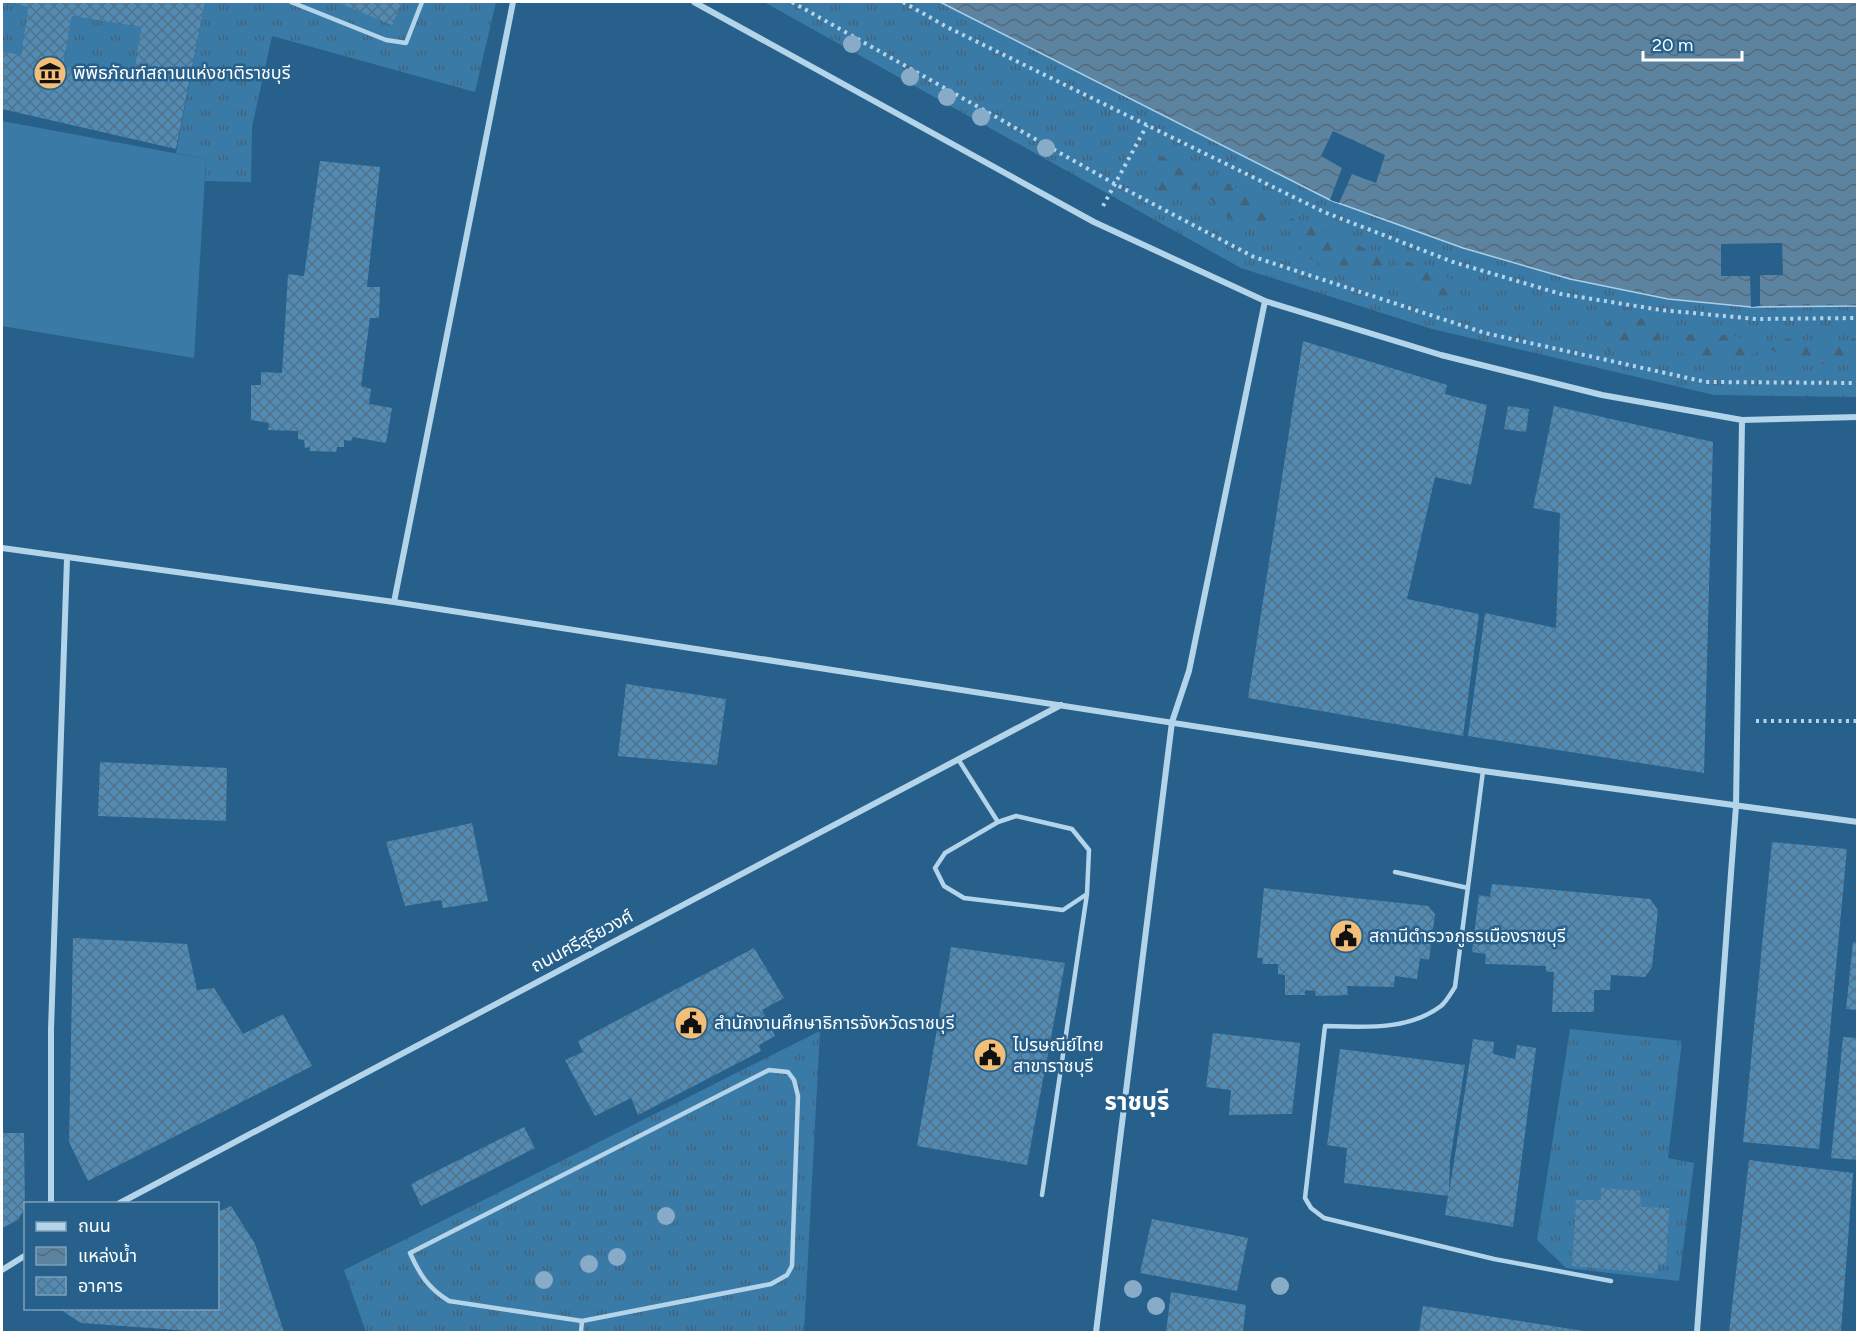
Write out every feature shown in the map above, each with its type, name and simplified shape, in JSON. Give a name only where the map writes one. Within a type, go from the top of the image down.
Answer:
[{"type":"street","points":[[394,602],[513,2]]},
{"type":"street","points":[[694,2],[1094,222],[1265,301],[1441,355],[1602,395],[1742,420],[1857,417]]},
{"type":"street","points":[[1096,1332],[1172,722],[1189,671],[1265,301]]},
{"type":"street","points":[[1697,1332],[1736,806],[1742,420]]},
{"type":"street","points":[[2,548],[68,559],[394,602],[1483,771],[1857,822]]},
{"type":"street","points":[[51,1202],[51,1029],[68,559]]},
{"type":"street","name":"ถนนศรีสุริยวงศ์","points":[[120,1202],[1061,705]]},
{"type":"street","points":[[2,1270],[24,1256]]},
{"type":"lane","points":[[291,2],[386,40],[406,43],[422,2]]},
{"type":"lane","points":[[958,759],[998,822]]},
{"type":"lane","points":[[1483,771],[1455,987],[1442,1006],[1412,1020],[1377,1028],[1325,1026],[1305,1198],[1311,1208],[1323,1218],[1494,1259],[1611,1281]]},
{"type":"lane","points":[[1042,1195],[1087,894],[1089,850],[1072,829],[1016,816],[998,822],[945,853],[935,868],[944,886],[964,898],[1063,910],[1087,894]]},
{"type":"lane","points":[[1395,872],[1468,888]]},
{"type":"lane","points":[[769,1070],[788,1072],[795,1080],[798,1096],[792,1266],[787,1275],[771,1284],[582,1322],[448,1301],[430,1290],[420,1277],[410,1253],[769,1070]]},
{"type":"lane","points":[[581,1332],[582,1322]]},
{"type":"path","points":[[792,2],[1115,184],[1254,257],[1485,333],[1706,382],[1857,383]]},
{"type":"path","points":[[903,2],[947,27],[1324,212],[1453,262],[1561,294],[1661,310],[1756,320],[1857,318]]},
{"type":"path","points":[[1115,184],[1147,125]]},
{"type":"path","points":[[1738,721],[1857,721]]},
{"type":"green space","points":[[2,2],[28,7],[21,55],[2,51]]},
{"type":"green space","points":[[205,2],[496,2],[475,92],[272,36],[252,127],[251,182],[205,181],[206,159],[176,153]]},
{"type":"green space","points":[[764,2],[940,2],[1330,200],[1463,248],[1570,279],[1668,299],[1751,307],[1857,306],[1857,397],[1714,395],[1432,329],[1241,268]]},
{"type":"green space","points":[[72,16],[141,27],[133,80],[63,66]]},
{"type":"green space","points":[[2,121],[206,159],[194,358],[2,326]]},
{"type":"green space","points":[[1151,153],[1197,170],[1199,186],[1196,189],[1160,191],[1151,182]]},
{"type":"green space","points":[[1209,173],[1295,220],[1295,227],[1256,228],[1238,224],[1209,197]]},
{"type":"green space","points":[[1307,224],[1386,257],[1386,263],[1365,271],[1354,272],[1323,265],[1303,254],[1299,232]]},
{"type":"green space","points":[[1396,257],[1453,280],[1455,297],[1446,308],[1435,308],[1417,291],[1405,278],[1397,264]]},
{"type":"green space","points":[[1649,318],[1658,325],[1661,336],[1654,346],[1610,352],[1602,344],[1601,329],[1613,319]]},
{"type":"green space","points":[[1682,334],[1728,335],[1756,341],[1758,352],[1727,362],[1699,359],[1677,351],[1674,340]]},
{"type":"green space","points":[[1778,335],[1795,341],[1815,343],[1835,343],[1853,338],[1857,340],[1857,357],[1848,363],[1806,365],[1771,350],[1771,342]]},
{"type":"green space","points":[[1570,1029],[1682,1041],[1668,1158],[1694,1163],[1679,1281],[1566,1268],[1537,1240]]},
{"type":"green space","points":[[820,1031],[804,1332],[366,1332],[344,1270]]},
{"type":"water","points":[[940,2],[1857,2],[1857,306],[1751,307],[1668,299],[1570,279],[1463,248],[1330,200]]},
{"type":"pier","points":[[1333,131],[1385,155],[1376,183],[1352,174],[1339,203],[1330,200],[1342,168],[1321,156]]},
{"type":"pier","points":[[1782,243],[1783,275],[1760,275],[1760,306],[1751,307],[1750,276],[1721,276],[1721,244]]},
{"type":"building","name":"พิพิธภัณฑ์สถานแห่งชาติราชบุรี","points":[[5,2],[205,2],[176,149],[2,109],[2,51],[21,55],[28,7]],"holes":[[[72,16],[141,27],[133,80],[63,66]]]},
{"type":"building","points":[[337,2],[402,2],[392,25]]},
{"type":"building","points":[[320,161],[380,167],[367,287],[380,287],[379,318],[370,318],[361,386],[371,389],[369,404],[392,408],[386,443],[353,437],[351,441],[344,440],[344,447],[337,447],[336,452],[310,451],[310,447],[305,448],[304,440],[298,439],[298,431],[268,430],[269,423],[251,420],[251,385],[261,385],[261,372],[282,373],[288,274],[304,276]]},
{"type":"building","points":[[1303,341],[1447,385],[1445,394],[1487,405],[1471,485],[1435,477],[1407,599],[1479,614],[1463,736],[1248,698]]},
{"type":"building","points":[[1508,406],[1529,409],[1526,432],[1504,429]]},
{"type":"building","points":[[1554,406],[1713,442],[1704,773],[1468,736],[1485,613],[1556,628],[1560,513],[1533,508]]},
{"type":"building","points":[[626,684],[726,699],[717,765],[618,756]]},
{"type":"building","points":[[100,762],[227,768],[226,821],[98,816]]},
{"type":"building","points":[[472,823],[488,901],[443,908],[441,900],[405,906],[386,842]]},
{"type":"building","points":[[1772,842],[1847,849],[1819,1149],[1743,1142]]},
{"type":"building","points":[[1492,884],[1650,899],[1658,910],[1652,967],[1645,977],[1611,975],[1610,990],[1594,990],[1594,1012],[1552,1012],[1554,972],[1546,972],[1546,966],[1485,964],[1486,954],[1472,952],[1479,895],[1490,897]]},
{"type":"building","name":"สถานีตำรวจภูธรเมืองราชบุรี","points":[[1264,888],[1428,906],[1435,914],[1429,960],[1420,958],[1417,979],[1395,976],[1394,987],[1347,986],[1348,995],[1316,996],[1315,991],[1305,990],[1305,995],[1285,995],[1285,975],[1278,974],[1278,964],[1262,964],[1263,958],[1257,958]]},
{"type":"building","points":[[73,938],[187,944],[197,990],[214,988],[243,1034],[283,1014],[312,1066],[88,1181],[69,1142]]},
{"type":"building","points":[[1853,942],[1858,943],[1858,1010],[1846,1009]]},
{"type":"building","name":"ไปรษณีย์ไทย สาขาราชบุรี","points":[[951,947],[1065,963],[1027,1165],[917,1146]]},
{"type":"building","name":"สำนักงานศึกษาธิการจังหวัดราชบุรี","points":[[754,948],[784,998],[762,1010],[775,1036],[759,1045],[761,1051],[638,1115],[631,1098],[595,1116],[565,1060],[583,1052],[578,1041]]},
{"type":"building","points":[[1213,1033],[1300,1043],[1292,1114],[1229,1115],[1231,1090],[1206,1087]]},
{"type":"building","points":[[1843,1037],[1858,1038],[1858,1160],[1831,1158]]},
{"type":"building","points":[[1473,1039],[1494,1042],[1493,1054],[1515,1059],[1517,1045],[1536,1048],[1513,1227],[1445,1215],[1448,1196],[1344,1183],[1347,1148],[1327,1145],[1340,1049],[1465,1065],[1450,1161],[1449,1193]]},
{"type":"building","points":[[524,1127],[535,1148],[421,1206],[411,1184]]},
{"type":"building","points":[[2,1133],[24,1133],[24,1211],[18,1220],[2,1228]]},
{"type":"building","points":[[1749,1160],[1853,1173],[1841,1332],[1729,1332]]},
{"type":"building","points":[[1601,1188],[1640,1191],[1641,1207],[1669,1208],[1666,1265],[1658,1264],[1657,1274],[1572,1266],[1576,1200],[1601,1200]]},
{"type":"building","points":[[231,1206],[255,1244],[284,1332],[204,1332],[81,1323],[61,1310],[219,1310],[219,1212]]},
{"type":"building","points":[[1152,1219],[1248,1238],[1237,1291],[1140,1273]]},
{"type":"building","points":[[1171,1292],[1246,1305],[1243,1332],[1166,1332]]},
{"type":"building","points":[[1423,1306],[1584,1331],[1419,1332]]},
{"type":"place","name":"พิพิธภัณฑ์สถานแห่งชาติราชบุรี","points":[[50,73]]},
{"type":"place","name":"สถานีตำรวจภูธรเมืองราชบุรี","points":[[1346,936]]},
{"type":"place","name":"สำนักงานศึกษาธิการจังหวัดราชบุรี","points":[[691,1023]]},
{"type":"place","name":"ไปรษณีย์ไทย สาขาราชบุรี","points":[[990,1055]]},
{"type":"district","name":"ราชบุรี","points":[[1137,1101]]}]
